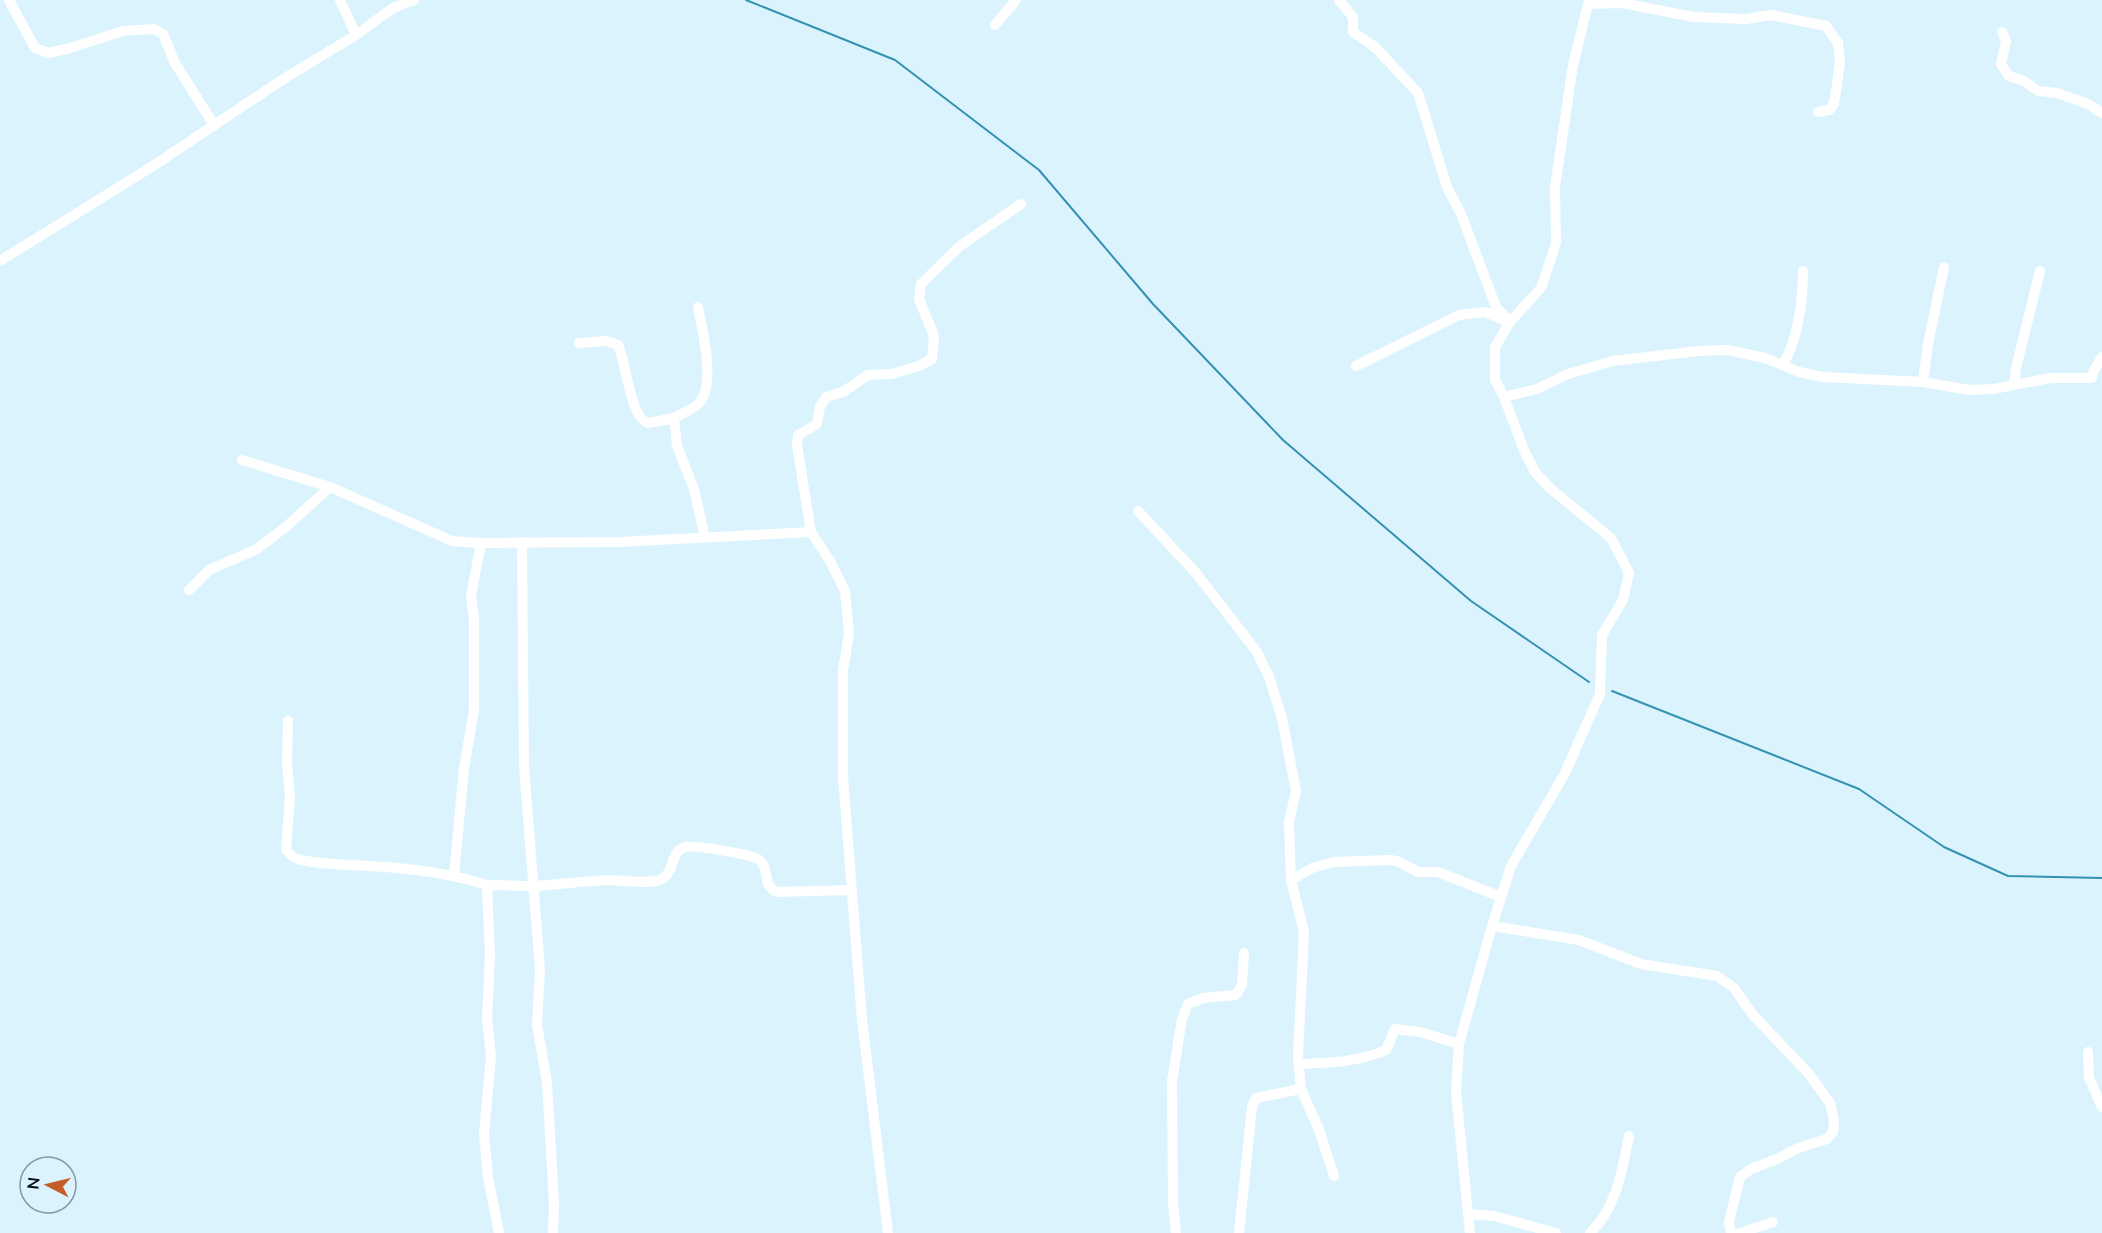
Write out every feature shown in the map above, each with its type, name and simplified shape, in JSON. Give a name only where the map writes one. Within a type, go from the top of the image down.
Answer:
[{"type":"street","points":[[9,0],[35,48],[48,53],[123,31],[154,29],[163,34],[176,63],[214,125]]},
{"type":"street","points":[[340,0],[356,35]]},
{"type":"street","points":[[0,261],[153,166],[285,78],[356,35],[393,8],[414,0]]},
{"type":"street","points":[[995,25],[1016,0]]},
{"type":"street","points":[[1339,0],[1353,17],[1353,33],[1375,48],[1418,93],[1447,187],[1461,214],[1496,307],[1510,322]]},
{"type":"street","points":[[1470,1233],[1456,1092],[1459,1044],[1511,866],[1564,775],[1600,694],[1602,635],[1623,600],[1629,573],[1611,538],[1551,489],[1535,472],[1495,380],[1495,346],[1510,322],[1542,288],[1556,243],[1555,187],[1573,65],[1588,2],[1622,3],[1695,16],[1746,19],[1771,15],[1826,26],[1838,43],[1840,63],[1834,104],[1829,110],[1818,112]]},
{"type":"street","points":[[2002,32],[2006,42],[2001,64],[2009,76],[2024,81],[2038,91],[2057,93],[2088,104],[2102,114]]},
{"type":"street","points":[[888,1233],[862,1020],[843,777],[843,670],[849,634],[845,591],[830,561],[811,532],[797,445],[798,435],[817,424],[820,407],[826,397],[843,392],[868,375],[892,374],[919,366],[932,359],[934,336],[919,299],[921,284],[960,246],[1021,204]]},
{"type":"street","points":[[1923,382],[1928,344],[1944,267]]},
{"type":"street","points":[[1782,365],[1790,354],[1803,292],[1803,271]]},
{"type":"street","points":[[2014,385],[2016,368],[2040,272]]},
{"type":"street","points":[[579,343],[599,341],[618,345],[625,375],[640,418],[648,423],[674,418],[698,404],[704,395],[707,369],[698,307]]},
{"type":"street","points":[[1356,366],[1459,315],[1485,312],[1510,322]]},
{"type":"street","points":[[1504,397],[1537,389],[1568,374],[1613,361],[1698,351],[1727,350],[1765,358],[1799,372],[1823,377],[1923,382],[1969,390],[1993,389],[2051,378],[2092,378],[2102,357]]},
{"type":"street","points":[[674,418],[677,446],[694,489],[705,538]]},
{"type":"street","points":[[242,460],[330,487],[452,541],[481,543],[619,542],[811,532]]},
{"type":"street","points":[[189,590],[209,570],[257,549],[287,526],[330,487]]},
{"type":"street","points":[[1138,511],[1196,573],[1257,652],[1269,677],[1282,718],[1296,791],[1289,822],[1291,880],[1304,932],[1299,1064],[1301,1089],[1320,1130],[1334,1176]]},
{"type":"street","points":[[522,542],[524,767],[540,969],[537,1025],[547,1082],[554,1233]]},
{"type":"street","points":[[454,875],[464,768],[474,710],[474,618],[471,596],[481,543]]},
{"type":"street","points":[[288,721],[287,764],[290,796],[286,850],[298,860],[454,875],[487,885],[532,886],[606,880],[654,881],[662,879],[669,872],[677,852],[686,847],[714,848],[757,859],[765,869],[768,886],[777,892],[852,890]]},
{"type":"street","points":[[1291,880],[1312,868],[1334,862],[1390,860],[1397,861],[1418,872],[1438,872],[1502,897]]},
{"type":"street","points":[[487,885],[490,956],[487,1018],[491,1057],[484,1134],[488,1177],[499,1233]]},
{"type":"street","points":[[1492,926],[1580,940],[1641,964],[1717,976],[1734,988],[1753,1015],[1809,1074],[1830,1102],[1834,1120],[1833,1132],[1827,1139],[1798,1148],[1751,1169],[1740,1177],[1729,1222],[1731,1233]]},
{"type":"street","points":[[1176,1233],[1173,1203],[1172,1081],[1182,1019],[1188,1004],[1203,998],[1236,995],[1242,985],[1244,953]]},
{"type":"street","points":[[1299,1064],[1335,1062],[1376,1054],[1386,1050],[1395,1029],[1420,1032],[1459,1044]]},
{"type":"street","points":[[2088,1052],[2089,1078],[2102,1107]]},
{"type":"street","points":[[1239,1233],[1252,1107],[1256,1098],[1301,1089]]},
{"type":"street","points":[[1590,1233],[1598,1226],[1614,1200],[1629,1136]]},
{"type":"street","points":[[1468,1214],[1494,1216],[1556,1233]]},
{"type":"street","points":[[1740,1233],[1773,1222]]},
{"type":"waterway","points":[[746,0],[895,60],[1039,170],[1153,304],[1283,440],[1471,601],[1589,682]]},
{"type":"waterway","points":[[1612,691],[1859,789],[1944,847],[2008,876],[2102,878]]}]
